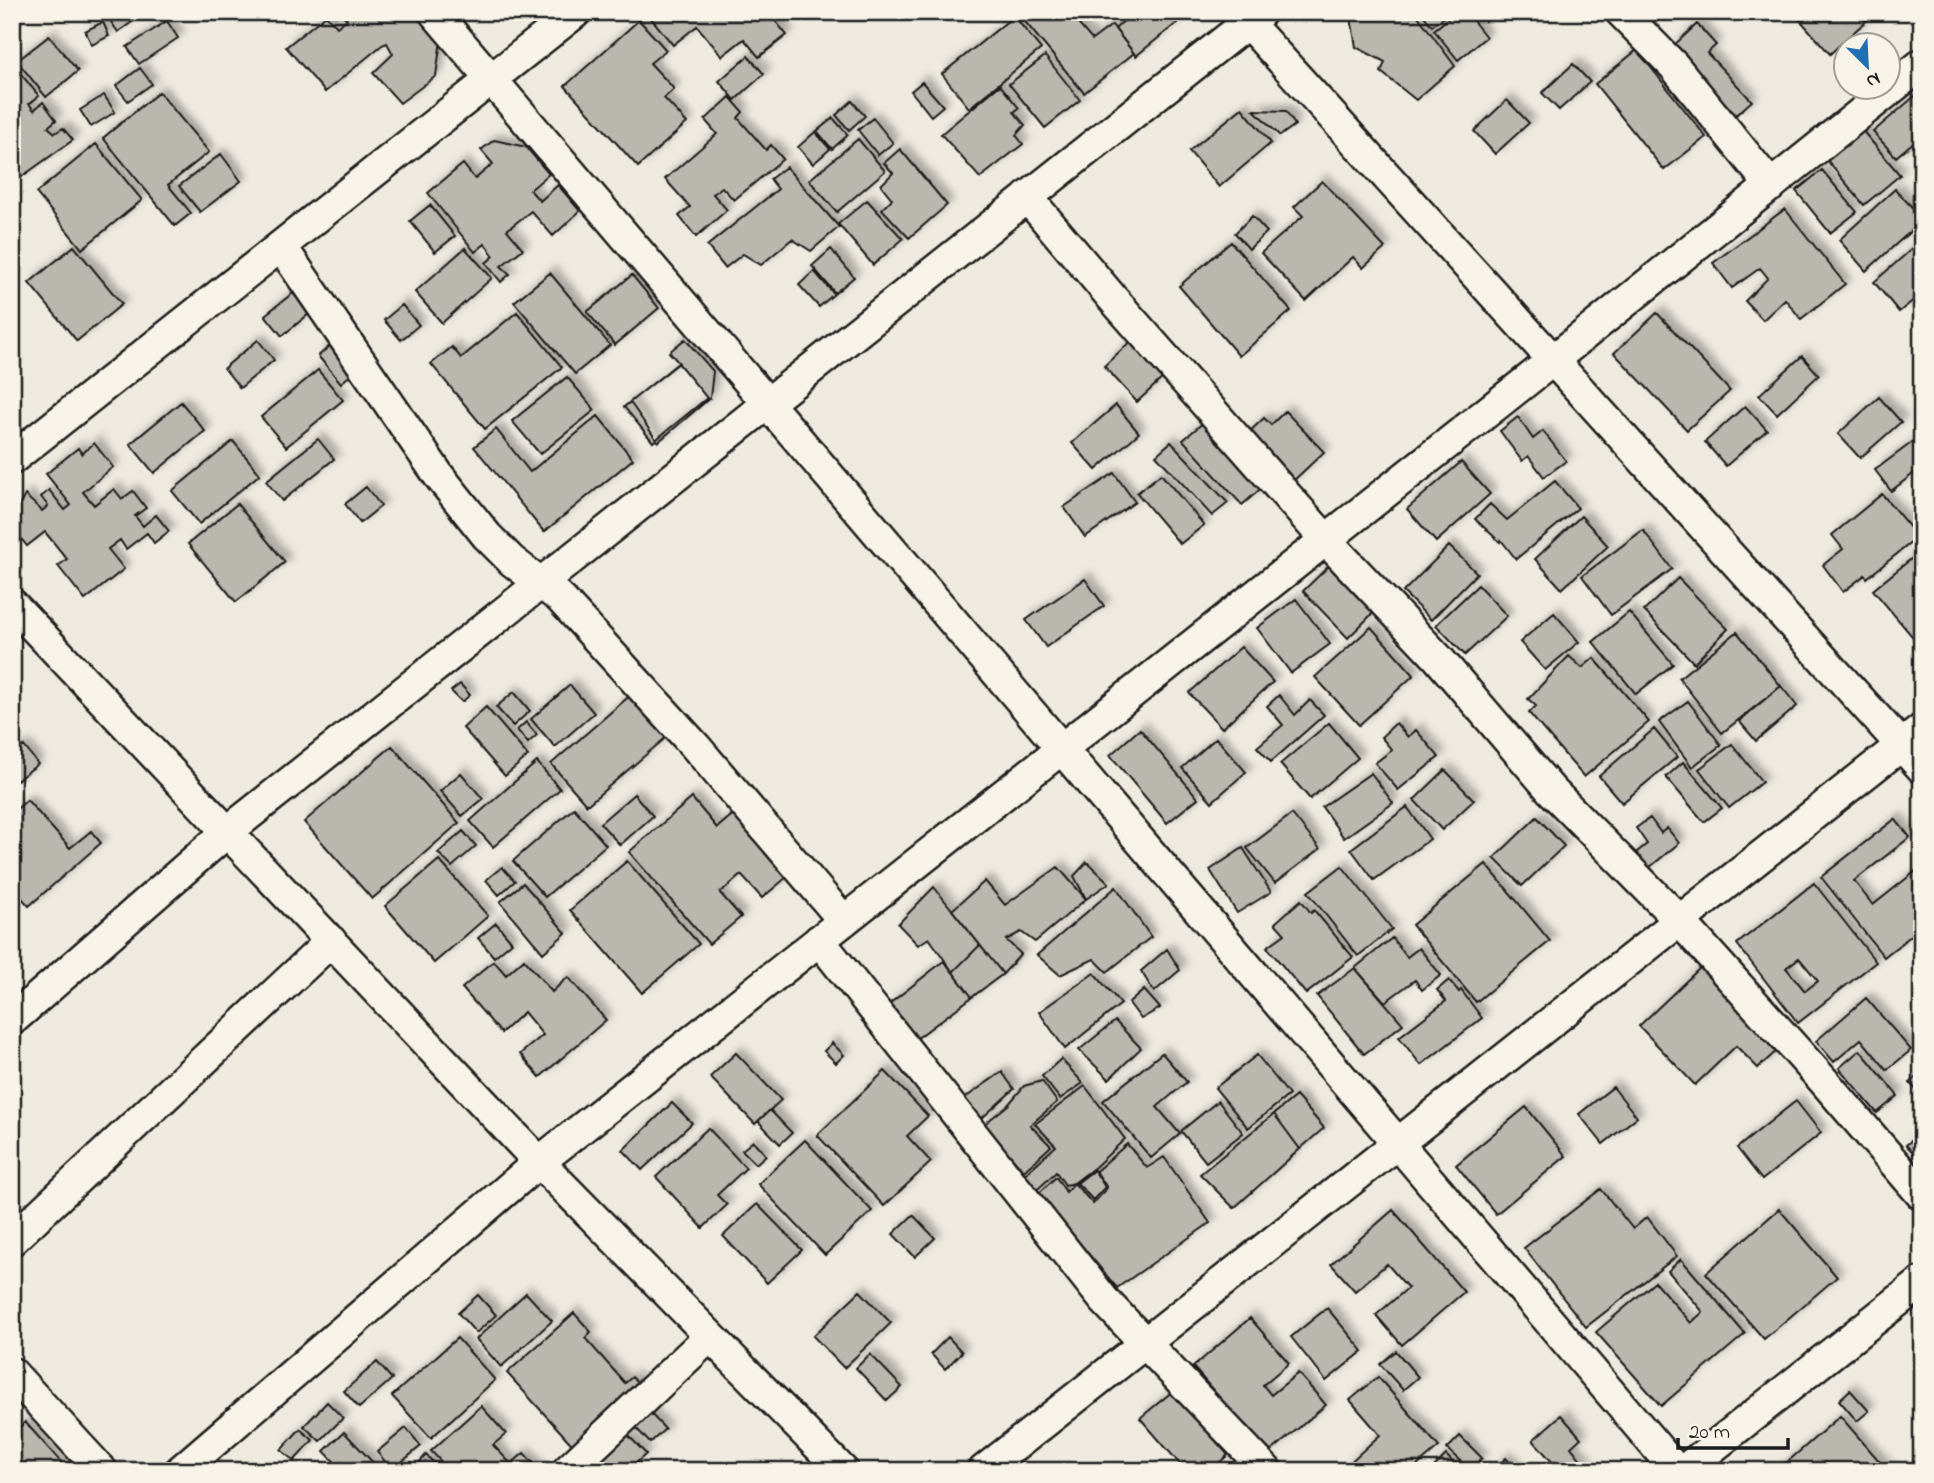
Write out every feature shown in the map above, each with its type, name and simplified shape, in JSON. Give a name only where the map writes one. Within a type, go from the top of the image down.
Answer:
[{"type":"street","points":[[435,12],[1677,1471]]},
{"type":"street","points":[[12,459],[576,12]]},
{"type":"street","points":[[1621,12],[1674,66],[1770,186]]},
{"type":"street","points":[[12,1020],[227,832],[1027,197],[1249,16],[1553,360],[1912,737],[1922,768]]},
{"type":"street","points":[[180,1471],[539,1162],[1553,360],[1922,64]]},
{"type":"street","points":[[1027,197],[1325,539],[1438,658],[1551,790],[1679,920],[1922,1195]]},
{"type":"street","points":[[281,246],[439,476],[502,553],[561,598],[696,747],[844,920]]},
{"type":"street","points":[[16,616],[227,832],[539,1162],[843,1471]]},
{"type":"street","points":[[983,1471],[1912,737]]},
{"type":"street","points":[[819,940],[1104,1300],[1267,1471]]},
{"type":"street","points":[[12,1240],[331,941]]},
{"type":"street","points":[[1683,1471],[1922,1282]]},
{"type":"street","points":[[567,1471],[710,1336]]},
{"type":"street","points":[[12,1373],[102,1471]]},
{"type":"building","points":[[112,12],[146,12],[118,32],[107,16]]},
{"type":"building","points":[[331,12],[418,12],[441,40],[436,76],[400,103],[373,73],[393,54],[387,43],[325,92],[286,47],[326,15],[337,27],[347,19],[341,14],[335,16]]},
{"type":"building","points":[[646,12],[768,12],[787,35],[759,57],[744,39],[722,56],[697,26],[673,45]]},
{"type":"building","points":[[1017,12],[1068,12],[1092,40],[1112,25],[1134,53],[1084,93]]},
{"type":"building","points":[[1133,12],[1179,12],[1177,23],[1136,56],[1115,29]]},
{"type":"building","points":[[1354,12],[1371,12],[1381,19],[1387,12],[1415,12],[1455,66],[1416,100],[1381,72],[1385,62],[1356,47],[1351,18]]},
{"type":"building","points":[[1421,12],[1449,12],[1450,13],[1432,26]]},
{"type":"building","points":[[1456,12],[1466,12],[1486,37],[1458,60],[1434,30]]},
{"type":"building","points":[[1793,12],[1876,12],[1854,32],[1832,32],[1830,54]]},
{"type":"building","points":[[1014,16],[1041,49],[969,108],[942,74]]},
{"type":"building","points":[[639,20],[666,50],[650,63],[674,89],[664,98],[687,123],[638,167],[565,86]]},
{"type":"building","points":[[167,21],[178,38],[139,64],[127,47]]},
{"type":"building","points":[[103,22],[109,36],[92,45],[85,31]]},
{"type":"building","points":[[1697,24],[1716,45],[1707,53],[1752,101],[1736,115],[1672,47]]},
{"type":"building","points":[[49,36],[78,71],[46,97],[17,61]]},
{"type":"building","points":[[1637,50],[1706,137],[1664,170],[1595,84]]},
{"type":"building","points":[[748,56],[764,74],[735,100],[719,81]]},
{"type":"building","points":[[1045,56],[1080,100],[1045,128],[1009,84]]},
{"type":"building","points":[[12,63],[39,96],[29,104],[34,110],[43,102],[56,120],[48,127],[55,133],[63,128],[73,140],[17,180],[12,173]]},
{"type":"building","points":[[1573,64],[1590,82],[1559,110],[1542,93]]},
{"type":"building","points":[[140,68],[152,84],[128,101],[116,86]]},
{"type":"building","points":[[922,82],[943,106],[931,116],[911,91]]},
{"type":"building","points":[[1000,85],[1019,108],[1014,112],[1025,125],[1016,135],[1023,144],[980,178],[941,134]]},
{"type":"building","points":[[159,92],[209,152],[168,185],[191,213],[175,226],[103,138]]},
{"type":"building","points":[[104,95],[115,112],[91,127],[80,110]]},
{"type":"building","points":[[1916,95],[1922,101],[1922,135],[1896,157],[1873,132]]},
{"type":"building","points":[[730,97],[743,112],[738,118],[766,150],[771,145],[783,159],[734,200],[722,187],[713,194],[727,210],[696,237],[679,216],[690,207],[665,179],[717,134],[705,120]]},
{"type":"building","points":[[1507,100],[1529,123],[1495,154],[1474,131]]},
{"type":"building","points":[[852,101],[865,116],[849,130],[836,115]]},
{"type":"building","points":[[1242,108],[1271,143],[1219,187],[1189,151]]},
{"type":"building","points":[[1254,110],[1286,111],[1295,125],[1280,136]]},
{"type":"building","points":[[833,118],[848,135],[832,149],[817,131]]},
{"type":"building","points":[[873,118],[893,143],[878,155],[858,130]]},
{"type":"building","points":[[1861,129],[1900,175],[1864,205],[1826,159]]},
{"type":"building","points":[[815,132],[830,149],[813,164],[798,147]]},
{"type":"building","points":[[858,139],[885,171],[837,212],[809,180]]},
{"type":"building","points":[[494,140],[526,147],[549,174],[530,190],[540,201],[558,185],[580,211],[553,236],[531,211],[507,230],[523,249],[501,266],[510,274],[501,282],[486,263],[494,256],[485,244],[475,252],[428,193],[463,164],[475,179],[493,164],[481,150]]},
{"type":"building","points":[[96,144],[142,200],[82,249],[36,193]]},
{"type":"building","points":[[900,149],[947,205],[909,238],[882,209],[892,199],[881,185],[893,173],[884,163]]},
{"type":"building","points":[[221,154],[241,181],[200,212],[179,186]]},
{"type":"building","points":[[786,167],[839,227],[811,251],[792,239],[761,265],[743,254],[725,268],[707,246],[778,189],[770,179]]},
{"type":"building","points":[[1822,170],[1857,212],[1830,233],[1796,191]]},
{"type":"building","points":[[1322,181],[1385,248],[1363,268],[1353,257],[1306,301],[1261,253],[1303,216],[1294,207]]},
{"type":"building","points":[[1895,189],[1922,221],[1866,271],[1839,240]]},
{"type":"building","points":[[867,200],[903,239],[873,265],[838,224]]},
{"type":"building","points":[[430,205],[455,236],[435,252],[410,221]]},
{"type":"building","points":[[1785,209],[1845,284],[1801,319],[1785,299],[1763,320],[1745,301],[1768,278],[1760,268],[1732,288],[1713,263]]},
{"type":"building","points":[[1252,216],[1267,232],[1249,249],[1235,233]]},
{"type":"building","points":[[1922,240],[1922,293],[1899,312],[1874,282]]},
{"type":"building","points":[[1231,242],[1291,311],[1239,356],[1179,286]]},
{"type":"building","points":[[74,246],[122,304],[77,341],[29,283]]},
{"type":"building","points":[[465,248],[492,278],[442,323],[415,292]]},
{"type":"building","points":[[831,249],[854,277],[835,293],[812,266]]},
{"type":"building","points":[[814,271],[834,294],[819,307],[799,285]]},
{"type":"building","points":[[550,273],[610,345],[575,374],[514,302]]},
{"type":"building","points":[[632,275],[659,308],[615,345],[587,312]]},
{"type":"building","points":[[293,293],[310,313],[282,336],[265,315]]},
{"type":"building","points":[[402,305],[419,325],[401,340],[384,320]]},
{"type":"building","points":[[517,312],[562,367],[485,429],[431,364],[452,347],[461,358]]},
{"type":"building","points":[[1657,313],[1730,391],[1687,430],[1614,353]]},
{"type":"building","points":[[685,339],[713,371],[710,398],[658,442],[630,402],[679,363],[669,352]]},
{"type":"building","points":[[1133,339],[1166,375],[1137,402],[1104,366]]},
{"type":"building","points":[[258,340],[274,360],[240,388],[224,368]]},
{"type":"building","points":[[331,345],[354,372],[341,383],[318,356]]},
{"type":"building","points":[[1802,356],[1819,375],[1777,414],[1759,395]]},
{"type":"building","points":[[678,363],[707,398],[653,442],[624,407]]},
{"type":"building","points":[[318,370],[343,400],[286,447],[261,417]]},
{"type":"building","points":[[567,377],[595,410],[540,454],[512,421]]},
{"type":"building","points":[[1879,397],[1901,422],[1860,458],[1838,434]]},
{"type":"building","points":[[181,402],[205,431],[154,473],[130,444]]},
{"type":"building","points":[[1116,405],[1139,433],[1096,470],[1072,443]]},
{"type":"building","points":[[1745,406],[1767,430],[1726,466],[1705,442]]},
{"type":"building","points":[[1285,411],[1324,452],[1291,483],[1246,435],[1264,418],[1271,425]]},
{"type":"building","points":[[598,416],[633,459],[544,532],[474,447],[496,429],[530,472]]},
{"type":"building","points":[[1518,417],[1533,439],[1543,431],[1566,461],[1544,477],[1528,456],[1522,461],[1500,431]]},
{"type":"building","points":[[1205,421],[1264,486],[1242,505],[1183,440]]},
{"type":"building","points":[[1922,435],[1922,467],[1891,491],[1875,470]]},
{"type":"building","points":[[318,439],[334,459],[282,501],[266,481]]},
{"type":"building","points":[[233,441],[260,474],[199,524],[172,491]]},
{"type":"building","points":[[1171,442],[1228,503],[1212,516],[1156,455]]},
{"type":"building","points":[[94,443],[113,467],[83,492],[94,505],[114,489],[122,499],[133,491],[146,508],[135,516],[143,526],[156,515],[169,531],[154,543],[147,533],[126,549],[120,540],[108,549],[124,569],[85,600],[58,566],[67,559],[45,532],[27,546],[12,527],[12,519],[25,495],[42,511],[48,506],[41,497],[49,490],[65,510],[71,505],[46,474],[78,448],[82,454]]},
{"type":"building","points":[[1461,462],[1490,494],[1436,542],[1407,509]]},
{"type":"building","points":[[1114,473],[1135,502],[1085,537],[1064,507]]},
{"type":"building","points":[[1161,474],[1204,525],[1180,544],[1137,493]]},
{"type":"building","points":[[1555,481],[1578,508],[1516,559],[1501,540],[1500,542],[1475,519],[1490,504],[1507,520]]},
{"type":"building","points":[[366,487],[381,506],[360,523],[345,504]]},
{"type":"building","points":[[1882,494],[1918,537],[1867,578],[1865,575],[1843,592],[1823,565],[1843,549],[1832,535]]},
{"type":"building","points":[[237,504],[285,562],[236,602],[188,544]]},
{"type":"building","points":[[1581,516],[1608,546],[1562,589],[1535,559]]},
{"type":"building","points":[[1643,530],[1672,569],[1611,615],[1582,576]]},
{"type":"building","points":[[1449,546],[1477,573],[1431,620],[1403,592]]},
{"type":"building","points":[[1922,550],[1922,648],[1873,590]]},
{"type":"building","points":[[1332,563],[1377,609],[1348,638],[1303,591]]},
{"type":"building","points":[[1678,578],[1728,629],[1694,663],[1644,611]]},
{"type":"building","points":[[1085,579],[1104,606],[1046,647],[1026,620]]},
{"type":"building","points":[[1478,585],[1507,616],[1465,655],[1436,625]]},
{"type":"building","points":[[1296,599],[1330,644],[1291,673],[1257,628]]},
{"type":"building","points":[[1629,612],[1673,664],[1636,694],[1593,642]]},
{"type":"building","points":[[1554,613],[1579,642],[1545,670],[1520,642]]},
{"type":"building","points":[[1371,627],[1414,675],[1359,725],[1315,677]]},
{"type":"building","points":[[1737,632],[1781,686],[1722,733],[1679,678]]},
{"type":"building","points":[[1241,647],[1273,682],[1222,728],[1189,693]]},
{"type":"building","points":[[1569,656],[1582,668],[1594,658],[1649,722],[1584,777],[1529,713],[1536,706],[1528,699]]},
{"type":"building","points":[[460,684],[470,695],[462,702],[451,691]]},
{"type":"building","points":[[570,685],[594,713],[555,747],[531,719]]},
{"type":"building","points":[[1781,686],[1797,706],[1756,741],[1739,721]]},
{"type":"building","points":[[514,692],[530,711],[513,726],[496,707]]},
{"type":"building","points":[[633,693],[669,735],[587,805],[551,764]]},
{"type":"building","points":[[1279,695],[1295,715],[1310,700],[1324,715],[1271,762],[1257,747],[1283,725],[1267,706]]},
{"type":"building","points":[[1688,701],[1721,745],[1692,767],[1659,722]]},
{"type":"building","points":[[486,707],[528,756],[505,776],[463,728]]},
{"type":"building","points":[[526,722],[537,735],[528,743],[517,730]]},
{"type":"building","points":[[1329,723],[1358,758],[1310,799],[1280,764]]},
{"type":"building","points":[[1396,723],[1408,737],[1416,730],[1439,757],[1398,790],[1375,763],[1392,750],[1381,737]]},
{"type":"building","points":[[1140,729],[1198,798],[1167,823],[1110,755]]},
{"type":"building","points":[[1654,729],[1677,757],[1622,803],[1599,776]]},
{"type":"building","points":[[1216,738],[1246,772],[1212,802],[1182,768]]},
{"type":"building","points":[[1732,744],[1762,782],[1729,808],[1699,769]]},
{"type":"building","points":[[24,746],[38,764],[12,784],[12,755]]},
{"type":"building","points":[[392,746],[459,823],[372,899],[304,822]]},
{"type":"building","points":[[537,762],[560,789],[493,847],[470,821]]},
{"type":"building","points":[[1683,762],[1722,808],[1704,822],[1666,777]]},
{"type":"building","points":[[1445,770],[1474,800],[1442,830],[1414,800]]},
{"type":"building","points":[[461,773],[483,799],[462,816],[440,791]]},
{"type":"building","points":[[1371,773],[1393,803],[1344,838],[1322,807]]},
{"type":"building","points":[[634,794],[653,816],[620,845],[600,823]]},
{"type":"building","points":[[692,798],[717,828],[739,809],[793,872],[762,898],[741,875],[720,893],[741,917],[709,944],[629,852]]},
{"type":"building","points":[[27,800],[70,848],[91,831],[101,843],[29,906],[12,889],[12,813]]},
{"type":"building","points":[[1407,807],[1430,839],[1374,880],[1351,849]]},
{"type":"building","points":[[574,808],[606,845],[545,897],[513,861]]},
{"type":"building","points":[[1292,814],[1320,849],[1275,883],[1247,848]]},
{"type":"building","points":[[1537,817],[1564,846],[1522,886],[1494,858]]},
{"type":"building","points":[[1650,818],[1661,833],[1667,828],[1679,843],[1644,872],[1632,856],[1647,844],[1636,828]]},
{"type":"building","points":[[1895,819],[1910,837],[1854,881],[1873,905],[1922,866],[1922,927],[1884,957],[1821,877]]},
{"type":"building","points":[[463,831],[476,846],[452,867],[438,853]]},
{"type":"building","points":[[1243,848],[1271,892],[1237,913],[1210,870]]},
{"type":"building","points":[[439,860],[488,916],[434,963],[385,906]]},
{"type":"building","points":[[627,861],[699,944],[642,993],[570,910]]},
{"type":"building","points":[[1087,862],[1109,883],[1086,899],[1074,876]]},
{"type":"building","points":[[1486,864],[1550,941],[1476,1002],[1412,925]]},
{"type":"building","points":[[1342,866],[1392,929],[1358,956],[1308,892]]},
{"type":"building","points":[[502,867],[515,881],[499,895],[486,880]]},
{"type":"building","points":[[1058,867],[1086,899],[1035,942],[1021,932],[1006,940],[1021,954],[1003,974],[952,910],[985,881],[1005,905]]},
{"type":"building","points":[[523,883],[566,933],[543,953],[500,902]]},
{"type":"building","points":[[1814,883],[1876,962],[1798,1023],[1737,944]],"holes":[[[1799,958],[1818,981],[1805,991],[1786,968]]]},
{"type":"building","points":[[934,887],[980,945],[953,972],[929,938],[918,945],[898,924]]},
{"type":"building","points":[[1116,887],[1151,937],[1107,972],[1094,959],[1060,975],[1037,955]]},
{"type":"building","points":[[1301,900],[1311,913],[1314,910],[1353,957],[1306,994],[1267,947],[1285,934],[1275,923]]},
{"type":"building","points":[[496,923],[512,942],[494,957],[478,938]]},
{"type":"building","points":[[1392,938],[1407,957],[1419,948],[1441,975],[1422,990],[1415,980],[1385,1002],[1355,968]]},
{"type":"building","points":[[980,945],[1003,974],[972,997],[953,972]]},
{"type":"building","points":[[1167,949],[1180,970],[1154,992],[1141,971]]},
{"type":"building","points":[[524,959],[552,992],[568,977],[606,1020],[540,1077],[520,1054],[543,1035],[524,1012],[501,1033],[462,988],[494,961],[506,975]]},
{"type":"building","points":[[944,961],[972,997],[916,1039],[889,1004]]},
{"type":"building","points":[[1702,966],[1780,1048],[1758,1068],[1736,1046],[1695,1085],[1639,1026]]},
{"type":"building","points":[[1355,968],[1403,1024],[1364,1054],[1317,996]]},
{"type":"building","points":[[1094,973],[1121,1004],[1065,1049],[1039,1012]]},
{"type":"building","points":[[1449,980],[1459,992],[1461,990],[1482,1018],[1421,1065],[1399,1037],[1446,1001],[1437,990]]},
{"type":"building","points":[[1144,990],[1160,1008],[1141,1019],[1129,1003]]},
{"type":"building","points":[[1866,998],[1911,1050],[1887,1070],[1861,1039],[1834,1062],[1816,1041]]},
{"type":"building","points":[[1115,1021],[1141,1048],[1109,1079],[1079,1050]]},
{"type":"building","points":[[832,1043],[844,1055],[836,1063],[824,1051]]},
{"type":"building","points":[[1860,1050],[1898,1096],[1877,1113],[1839,1068]]},
{"type":"building","points":[[736,1053],[781,1100],[755,1124],[710,1077]]},
{"type":"building","points":[[1162,1053],[1187,1082],[1157,1107],[1180,1134],[1151,1158],[1103,1101]]},
{"type":"building","points":[[1257,1055],[1289,1095],[1248,1128],[1215,1088]]},
{"type":"building","points":[[1061,1059],[1083,1083],[1060,1099],[1042,1076]]},
{"type":"building","points":[[885,1071],[928,1116],[907,1136],[931,1162],[884,1206],[817,1135]]},
{"type":"building","points":[[1002,1072],[1014,1089],[980,1120],[965,1098]]},
{"type":"building","points":[[1922,1073],[1922,1097],[1910,1083]]},
{"type":"building","points":[[1042,1081],[1057,1102],[1030,1125],[1051,1146],[1024,1171],[983,1125],[1008,1105],[1024,1086]]},
{"type":"building","points":[[1085,1086],[1125,1139],[1074,1183],[1065,1185],[1056,1172],[1036,1191],[1025,1174],[1056,1146],[1035,1124]]},
{"type":"building","points":[[1613,1087],[1637,1117],[1603,1144],[1579,1114]]},
{"type":"building","points":[[1296,1096],[1324,1128],[1300,1149],[1274,1114]]},
{"type":"building","points":[[1218,1101],[1243,1133],[1206,1162],[1181,1131]]},
{"type":"building","points":[[1796,1101],[1821,1133],[1762,1180],[1737,1148]]},
{"type":"building","points":[[672,1103],[692,1123],[642,1170],[623,1150]]},
{"type":"building","points":[[1526,1107],[1566,1156],[1496,1214],[1456,1165]]},
{"type":"building","points":[[770,1110],[792,1133],[780,1144],[758,1121]]},
{"type":"building","points":[[1274,1114],[1300,1149],[1234,1208],[1200,1174]]},
{"type":"building","points":[[708,1128],[746,1168],[717,1195],[727,1205],[703,1228],[656,1177]]},
{"type":"building","points":[[1922,1131],[1922,1162],[1906,1145]]},
{"type":"building","points":[[805,1140],[872,1211],[825,1255],[758,1184]]},
{"type":"building","points":[[753,1141],[766,1155],[756,1164],[742,1150]]},
{"type":"building","points":[[1127,1144],[1147,1168],[1164,1157],[1210,1223],[1117,1288],[1038,1194],[1056,1177],[1066,1192],[1074,1183],[1093,1204],[1107,1188],[1096,1171]]},
{"type":"building","points":[[1094,1170],[1105,1187],[1093,1200],[1077,1183]]},
{"type":"building","points":[[1601,1189],[1633,1229],[1647,1217],[1677,1256],[1586,1327],[1524,1248]]},
{"type":"building","points":[[757,1204],[802,1250],[767,1283],[723,1236]]},
{"type":"building","points":[[1779,1209],[1837,1277],[1764,1339],[1706,1273]]},
{"type":"building","points":[[1393,1210],[1464,1292],[1402,1345],[1376,1315],[1408,1288],[1387,1264],[1355,1291],[1331,1264]]},
{"type":"building","points":[[913,1215],[935,1238],[915,1257],[893,1234]]},
{"type":"building","points":[[1681,1259],[1745,1334],[1661,1406],[1596,1332],[1655,1282],[1691,1323],[1703,1312],[1668,1271]]},
{"type":"building","points":[[860,1291],[891,1323],[844,1368],[813,1336]]},
{"type":"building","points":[[526,1293],[552,1321],[501,1367],[476,1339]]},
{"type":"building","points":[[478,1295],[496,1315],[476,1333],[458,1313]]},
{"type":"building","points":[[1327,1308],[1363,1351],[1326,1381],[1291,1337]]},
{"type":"building","points":[[574,1313],[591,1332],[585,1338],[625,1383],[632,1377],[645,1390],[578,1451],[507,1373]]},
{"type":"building","points":[[1250,1318],[1289,1363],[1263,1385],[1271,1395],[1298,1373],[1326,1405],[1268,1454],[1193,1367]]},
{"type":"building","points":[[948,1337],[962,1352],[945,1369],[931,1354]]},
{"type":"building","points":[[457,1338],[495,1380],[431,1438],[392,1396]]},
{"type":"building","points":[[1396,1351],[1418,1377],[1403,1390],[1380,1364]]},
{"type":"building","points":[[870,1354],[902,1387],[887,1401],[856,1368]]},
{"type":"building","points":[[377,1362],[392,1379],[359,1408],[344,1391]]},
{"type":"building","points":[[1378,1377],[1439,1447],[1411,1471],[1350,1471],[1346,1466],[1380,1435],[1350,1400]]},
{"type":"building","points":[[1850,1390],[1869,1411],[1857,1421],[1839,1400]]},
{"type":"building","points":[[1173,1391],[1228,1455],[1210,1471],[1186,1471],[1140,1418]]},
{"type":"building","points":[[327,1402],[343,1418],[320,1441],[304,1426]]},
{"type":"building","points":[[481,1406],[506,1434],[493,1445],[511,1464],[524,1453],[540,1471],[450,1471],[431,1451]]},
{"type":"building","points":[[649,1412],[665,1429],[650,1443],[635,1427]]},
{"type":"building","points":[[1561,1415],[1581,1438],[1571,1447],[1586,1466],[1581,1471],[1560,1471],[1533,1440]]},
{"type":"building","points":[[1840,1416],[1888,1471],[1777,1471]]},
{"type":"building","points":[[25,1422],[69,1471],[12,1471],[12,1435]]},
{"type":"building","points":[[406,1428],[421,1446],[392,1470],[377,1452]]},
{"type":"building","points":[[300,1429],[313,1440],[294,1461],[281,1450]]},
{"type":"building","points":[[344,1432],[381,1471],[343,1471],[324,1451]]},
{"type":"building","points":[[628,1435],[646,1454],[628,1471],[598,1471],[594,1466]]},
{"type":"building","points":[[1460,1436],[1482,1458],[1470,1470],[1447,1449]]},
{"type":"building","points":[[426,1455],[442,1471],[423,1471],[417,1465]]},
{"type":"building","points":[[1446,1455],[1461,1471],[1430,1471]]},
{"type":"building","points":[[1506,1458],[1518,1471],[1492,1471]]}]
